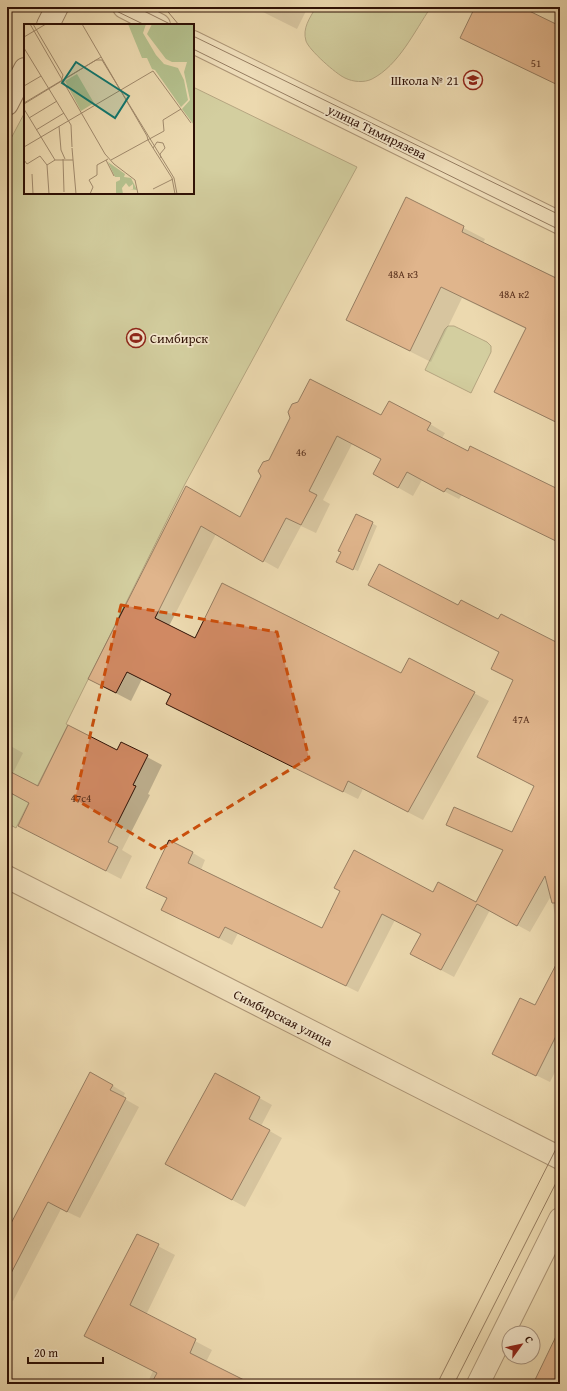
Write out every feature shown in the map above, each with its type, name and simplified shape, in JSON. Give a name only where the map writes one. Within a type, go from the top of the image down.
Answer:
[{"type":"street","points":[[48,24],[57,7]]},
{"type":"street","points":[[124,7],[157,24]]},
{"type":"street","name":"улица Тимирязева","points":[[194,42],[560,223]]},
{"type":"street","points":[[7,104],[24,71]]},
{"type":"street","name":"Симбирская улица","points":[[7,877],[560,1158]]},
{"type":"street","points":[[478,1384],[560,1219]]},
{"type":"highlighted area","points":[[121,605],[277,632],[309,758],[159,850],[75,799]]},
{"type":"green space","points":[[316,7],[431,7],[398,57],[382,73],[372,79],[358,82],[341,76],[317,56],[308,45],[305,36],[306,27]]},
{"type":"green space","name":"Симбирск","points":[[194,87],[357,167],[185,484],[66,724],[68,725],[16,828],[7,823],[7,146],[24,114],[24,194],[194,194]]},
{"type":"green space","points":[[448,326],[454,326],[487,342],[491,346],[491,352],[471,393],[425,370],[445,329]]},
{"type":"building","points":[[475,7],[521,7],[560,26],[560,86],[460,38]]},
{"type":"building","points":[[406,197],[464,226],[462,232],[560,280],[560,424],[494,392],[526,328],[441,287],[410,351],[346,320]]},
{"type":"building","points":[[310,379],[381,415],[389,401],[431,423],[427,430],[468,451],[470,446],[560,490],[560,543],[447,488],[444,492],[407,472],[398,488],[373,474],[381,459],[337,436],[309,491],[317,495],[301,525],[286,518],[263,562],[201,526],[155,618],[195,638],[222,583],[401,673],[409,658],[475,692],[408,812],[348,781],[343,792],[166,704],[171,694],[127,672],[116,693],[88,679],[186,486],[240,517],[261,476],[258,471],[263,462],[269,460],[290,418],[288,412],[292,404],[298,402]]},
{"type":"building","points":[[356,514],[373,522],[353,570],[336,562],[341,552],[338,551]]},
{"type":"building","points":[[379,564],[458,605],[461,600],[498,619],[501,614],[560,644],[560,903],[552,903],[545,876],[517,926],[477,904],[441,970],[410,954],[421,934],[382,914],[346,986],[225,927],[219,938],[161,910],[167,898],[146,888],[169,840],[193,852],[188,863],[322,928],[340,891],[334,888],[354,850],[433,892],[438,882],[476,902],[503,850],[446,825],[454,807],[512,832],[534,786],[477,757],[513,680],[491,669],[499,652],[368,585]]},
{"type":"building","points":[[68,725],[117,750],[121,742],[148,755],[133,785],[136,786],[108,842],[118,847],[106,871],[18,826],[29,803],[7,791],[7,770],[38,786]]},
{"type":"building","points":[[560,957],[560,1028],[536,1076],[492,1054],[520,998],[535,1005]]},
{"type":"building","points":[[90,1072],[113,1085],[110,1090],[126,1098],[67,1212],[48,1202],[7,1281],[7,1231]]},
{"type":"building","points":[[215,1073],[260,1097],[249,1119],[270,1130],[232,1200],[165,1164]]},
{"type":"building","points":[[137,1234],[159,1244],[130,1305],[196,1339],[190,1353],[252,1384],[151,1384],[157,1373],[84,1336]]},
{"type":"building","points":[[560,1328],[560,1384],[533,1384]]},
{"type":"tram line","points":[[108,7],[143,24]]},
{"type":"tram line","points":[[136,7],[170,24]]},
{"type":"tram line","points":[[164,7],[178,24]]},
{"type":"tram line","points":[[194,36],[560,215]]},
{"type":"tram line","points":[[194,49],[560,230]]},
{"type":"tram line","points":[[437,1384],[560,1141]]},
{"type":"tram line","points":[[454,1384],[560,1175]]},
{"type":"place","name":"Школа № 21","points":[[473,80]]},
{"type":"place","name":"Симбирск","points":[[136,338]]}]
